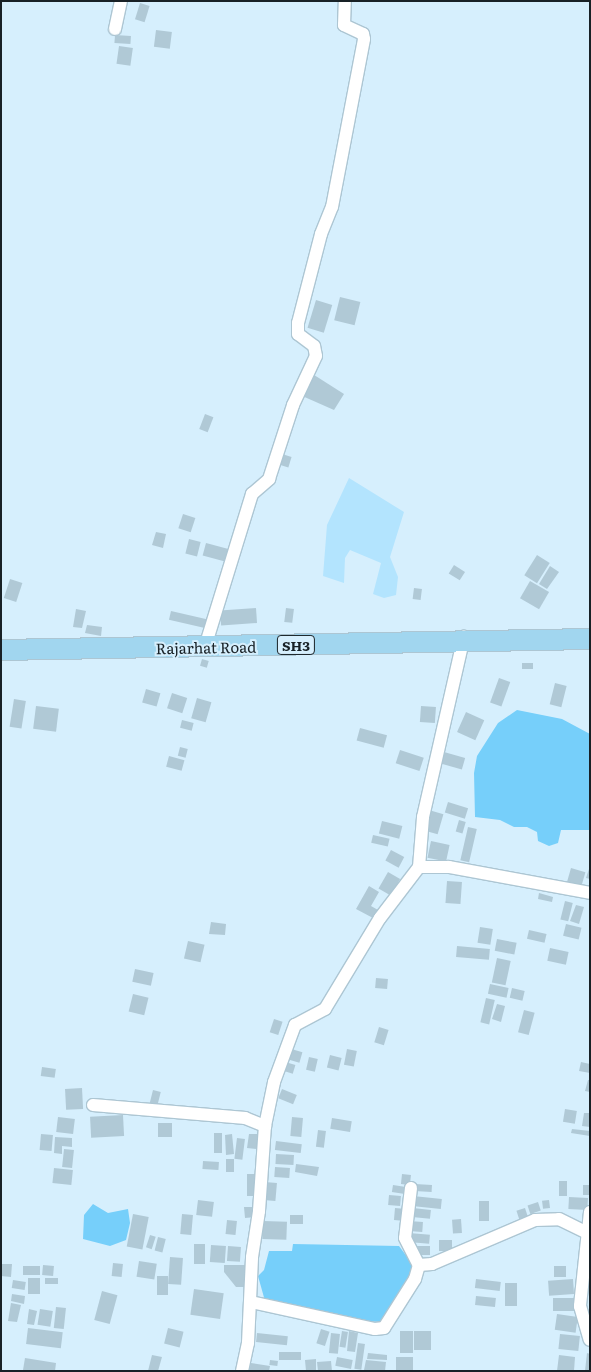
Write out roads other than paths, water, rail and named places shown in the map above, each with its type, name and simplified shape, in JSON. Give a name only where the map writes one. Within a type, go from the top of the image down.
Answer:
[{"type":"main road","name":"Rajarhat Road","points":[[1,650],[464,637],[590,629]]},
{"type":"main road","name":"Rajarhat Road","points":[[1,640],[208,637],[590,639]]},
{"type":"street","points":[[115,30],[121,1]]},
{"type":"street","points":[[208,637],[252,494],[269,479],[293,405],[316,356],[314,346],[298,334],[298,322],[321,234],[332,207],[364,39],[363,34],[344,25],[345,1]]},
{"type":"street","points":[[242,1371],[251,1302],[252,1256],[259,1211],[265,1126],[274,1082],[295,1025],[325,1009],[380,918],[419,867],[423,817],[464,637]]},
{"type":"street","points":[[419,867],[449,867],[590,893]]},
{"type":"street","points":[[93,1105],[246,1118],[265,1126]]},
{"type":"street","points":[[251,1302],[376,1329],[384,1328],[415,1279],[419,1265],[405,1238],[411,1188]]},
{"type":"street","points":[[590,1212],[580,1306],[590,1340]]},
{"type":"street","points":[[419,1265],[432,1264],[534,1220],[559,1219],[588,1233]]}]
